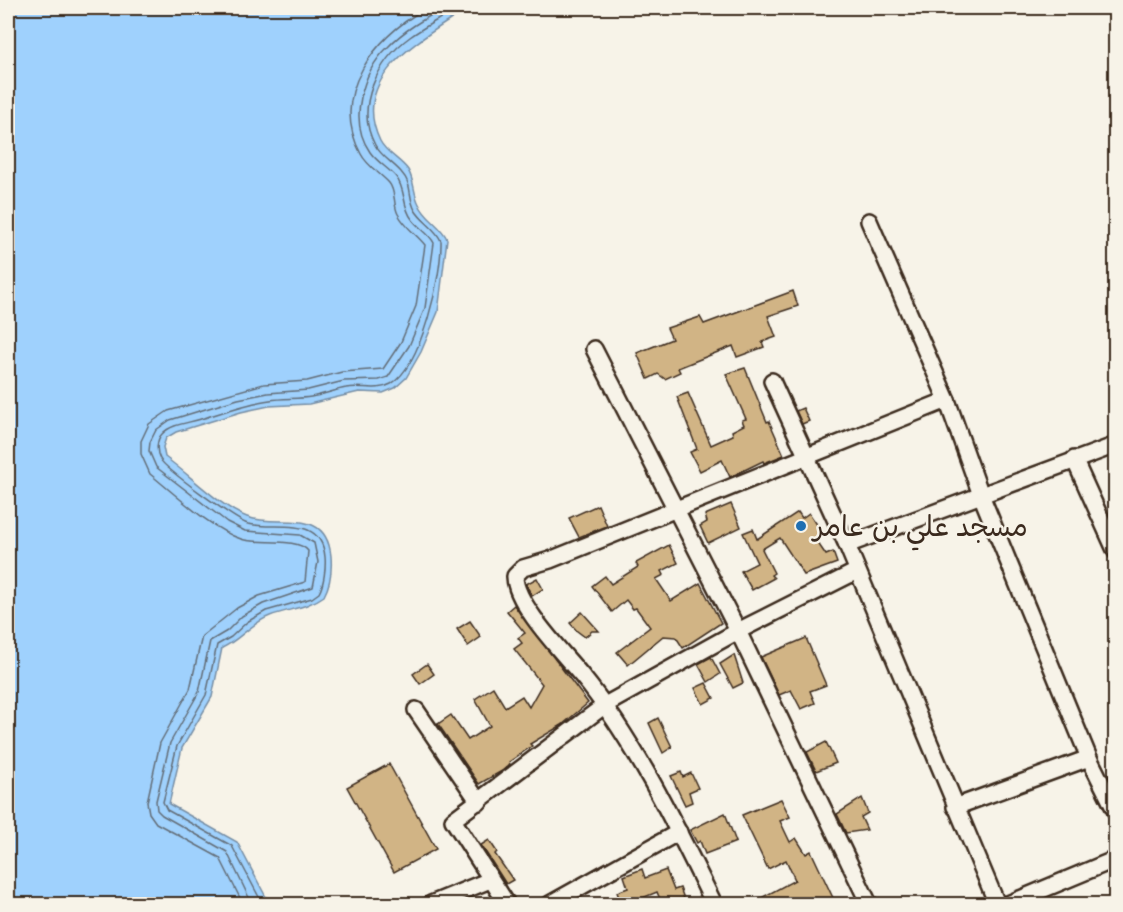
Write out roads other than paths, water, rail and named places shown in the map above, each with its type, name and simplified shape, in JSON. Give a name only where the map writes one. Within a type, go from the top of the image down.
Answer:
[{"type":"street","points":[[869,222],[947,400],[981,495],[1089,758],[1116,812]]},
{"type":"street","points":[[594,349],[674,510],[738,631],[869,904]]},
{"type":"street","points":[[772,381],[847,544],[997,904]]},
{"type":"street","points":[[714,904],[679,832],[605,705],[544,631],[514,586],[515,576],[523,568],[550,560],[947,400]]},
{"type":"street","points":[[847,544],[1116,445]]},
{"type":"street","points":[[1074,459],[1116,552]]},
{"type":"street","points":[[507,904],[453,820],[605,705],[738,631],[857,571]]},
{"type":"street","points":[[416,710],[479,802]]},
{"type":"street","points":[[955,807],[1089,758]]},
{"type":"street","points":[[550,904],[679,832]]},
{"type":"street","points":[[1008,904],[1116,859]]},
{"type":"street","points":[[430,904],[490,880]]},
{"type":"water","points":[[8,8],[468,8],[432,32],[396,61],[382,78],[374,97],[373,118],[380,141],[408,170],[422,209],[447,239],[438,312],[421,352],[406,378],[395,388],[383,393],[359,392],[309,404],[269,406],[241,412],[176,432],[166,438],[163,447],[165,457],[236,512],[260,520],[311,524],[320,530],[327,540],[331,556],[330,577],[324,596],[305,606],[263,619],[222,648],[212,697],[182,748],[169,804],[237,842],[267,899],[265,904],[8,904]]},
{"type":"place","name":"مسجد علي بن عامر","points":[[801,526]]}]
